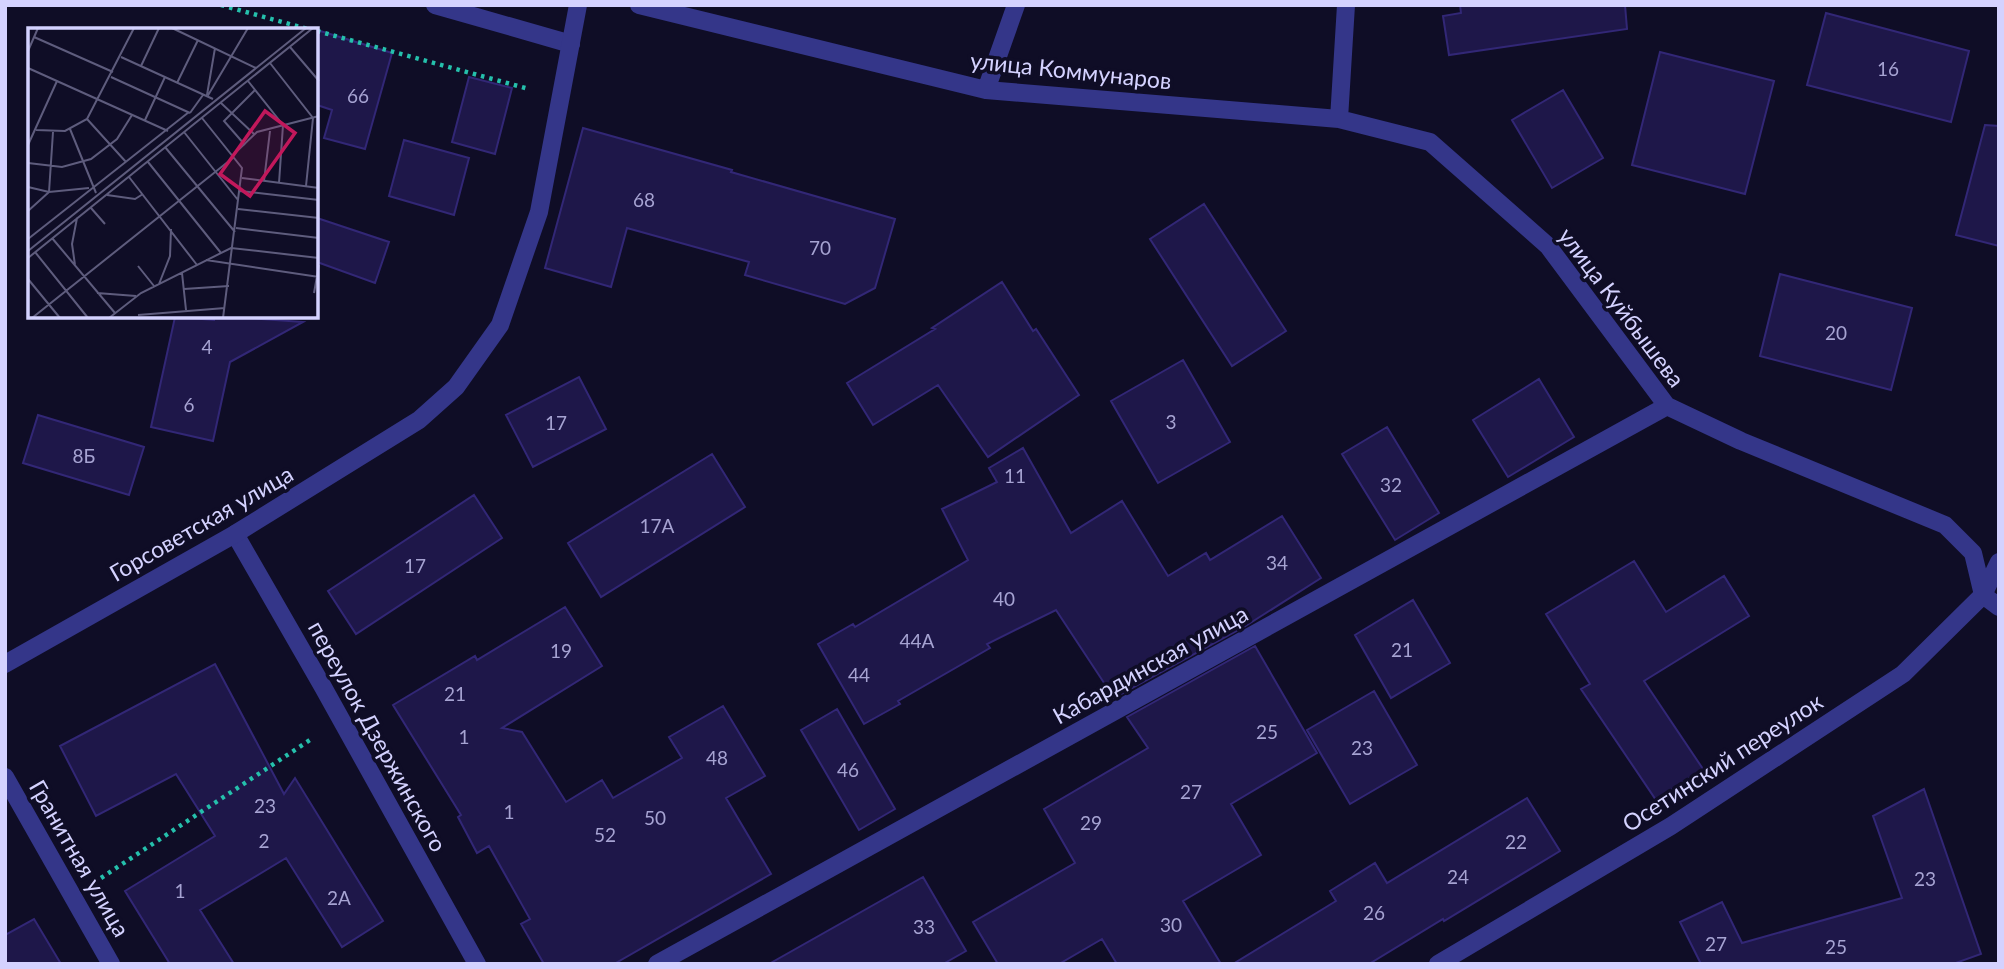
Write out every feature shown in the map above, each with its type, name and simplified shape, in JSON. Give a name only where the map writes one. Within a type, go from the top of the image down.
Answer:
[{"type":"street","points":[[435,5],[571,44]]},
{"type":"street","name":"Горсоветская улица","points":[[5,664],[235,534],[419,420],[456,387],[500,325],[539,212],[579,5]]},
{"type":"street","name":"улица Коммунаров","points":[[639,5],[986,90],[1339,118]]},
{"type":"street","points":[[986,90],[1016,5]]},
{"type":"street","points":[[1339,118],[1346,5]]},
{"type":"street","name":"улица Куйбышева","points":[[1339,118],[1430,142],[1548,246],[1667,406],[1741,441],[1945,525],[1973,553],[1983,595]]},
{"type":"street","name":"Кабардинская улица","points":[[657,964],[1667,406]]},
{"type":"street","name":"переулок Дзержинского","points":[[235,534],[477,964]]},
{"type":"street","name":"Осетинский переулок","points":[[1438,964],[1671,826],[1903,674],[1983,595],[1999,562]]},
{"type":"street","points":[[1983,595],[1999,607]]},
{"type":"street","name":"Гранитная улица","points":[[5,777],[111,964]]},
{"type":"path","points":[[221,5],[305,28]]},
{"type":"path","points":[[318,31],[561,98]]},
{"type":"path","points":[[74,896],[341,720]]},
{"type":"building","points":[[1460,5],[1625,5],[1627,29],[1449,55],[1443,16],[1461,13]]},
{"type":"building","points":[[1826,13],[1969,51],[1951,122],[1807,85]]},
{"type":"building","points":[[318,30],[392,53],[365,149],[324,138],[332,110],[318,105]]},
{"type":"building","points":[[1660,52],[1774,81],[1745,194],[1632,165]]},
{"type":"building","points":[[469,77],[512,88],[495,154],[452,142]]},
{"type":"building","points":[[1563,90],[1603,158],[1552,188],[1512,120]]},
{"type":"building","points":[[1985,125],[1999,126],[1999,246],[1956,235]]},
{"type":"building","points":[[583,128],[895,219],[875,288],[845,304],[745,275],[749,262],[627,228],[611,287],[545,268]]},
{"type":"building","points":[[404,140],[469,158],[454,215],[389,196]]},
{"type":"building","points":[[1204,204],[1286,331],[1232,366],[1150,239]]},
{"type":"building","points":[[318,218],[389,242],[375,283],[318,262]]},
{"type":"building","points":[[1780,274],[1912,308],[1891,390],[1760,356]]},
{"type":"building","points":[[1002,282],[1079,395],[988,457],[938,385],[873,425],[847,383],[935,329],[932,328]]},
{"type":"building","points":[[175,318],[248,318],[303,322],[230,362],[213,441],[151,427]]},
{"type":"building","points":[[1183,360],[1230,442],[1158,483],[1111,401]]},
{"type":"building","points":[[579,377],[606,429],[533,467],[506,415]]},
{"type":"building","points":[[1539,379],[1574,437],[1508,477],[1473,420]]},
{"type":"building","points":[[38,415],[144,447],[129,495],[23,463]]},
{"type":"building","points":[[1387,427],[1439,513],[1395,540],[1342,454]]},
{"type":"building","points":[[1023,448],[1071,533],[1122,501],[1168,576],[1206,553],[1210,560],[1282,516],[1321,578],[1244,627],[1114,698],[1056,610],[987,644],[990,648],[898,701],[900,704],[864,724],[818,644],[853,624],[855,627],[968,560],[942,509],[997,482],[989,468]]},
{"type":"building","points":[[712,454],[745,507],[601,597],[568,543]]},
{"type":"building","points":[[474,495],[502,538],[356,634],[328,591]]},
{"type":"building","points":[[1634,561],[1666,612],[1724,576],[1749,616],[1644,681],[1703,769],[1656,800],[1581,689],[1590,684],[1546,614]]},
{"type":"building","points":[[1413,600],[1450,663],[1391,698],[1355,635]]},
{"type":"building","points":[[565,607],[602,666],[502,728],[522,732],[566,802],[602,780],[613,798],[682,758],[669,737],[723,706],[765,776],[726,798],[771,874],[614,964],[544,964],[521,924],[530,919],[489,846],[477,853],[458,817],[461,815],[393,705],[475,656],[477,660]]},
{"type":"building","points":[[1255,646],[1317,753],[1231,804],[1261,855],[1183,901],[1221,964],[1117,964],[1102,939],[1059,964],[998,964],[973,922],[1075,863],[1044,809],[1148,748],[1127,717]]},
{"type":"building","points":[[215,664],[284,794],[295,778],[383,921],[342,947],[286,858],[200,910],[234,964],[170,964],[125,891],[215,836],[176,774],[96,816],[60,746]]},
{"type":"building","points":[[1374,691],[1417,765],[1350,804],[1307,730]]},
{"type":"building","points":[[837,709],[895,809],[859,830],[801,730]]},
{"type":"building","points":[[1924,789],[1981,954],[1953,964],[1701,964],[1680,922],[1722,902],[1742,943],[1902,898],[1873,816]]},
{"type":"building","points":[[1527,798],[1560,851],[1369,964],[1233,964],[1336,901],[1330,891],[1375,863],[1387,883]]},
{"type":"building","points":[[923,877],[966,951],[943,964],[769,964]]},
{"type":"building","points":[[34,919],[61,964],[5,964],[5,935]]}]
